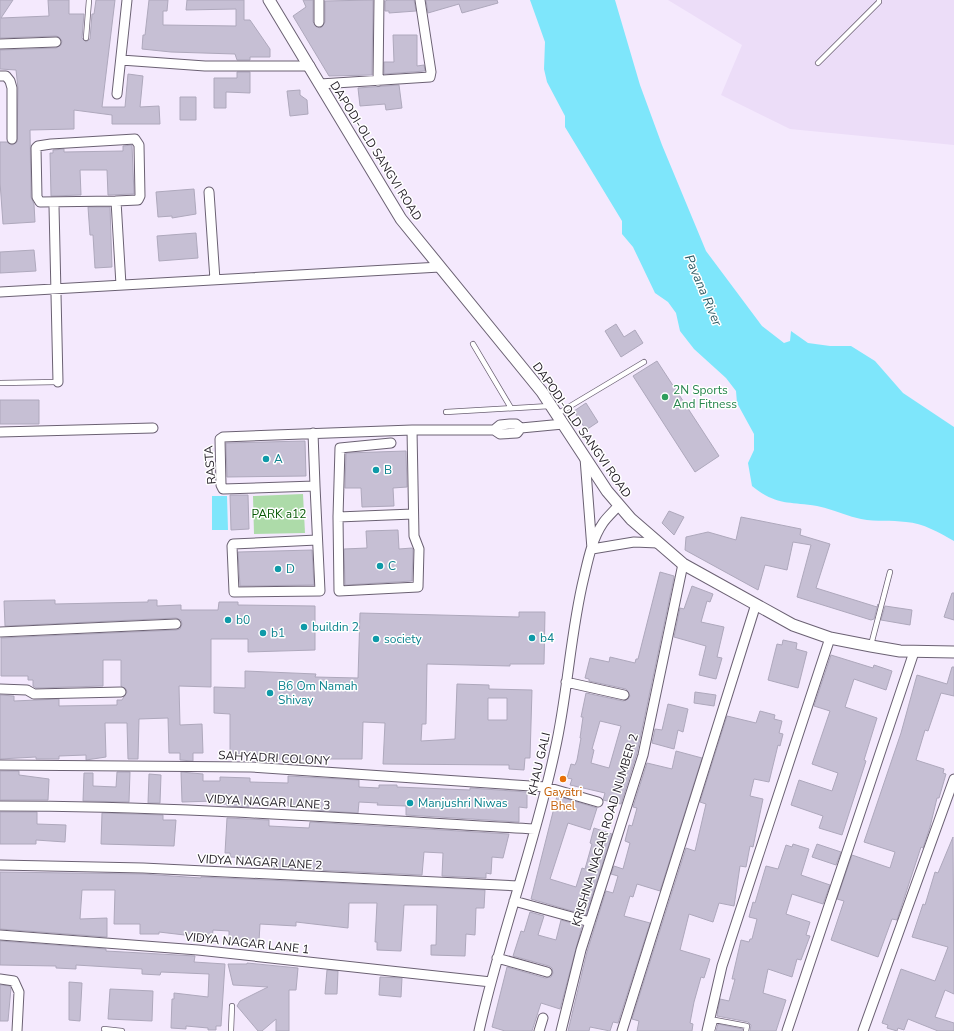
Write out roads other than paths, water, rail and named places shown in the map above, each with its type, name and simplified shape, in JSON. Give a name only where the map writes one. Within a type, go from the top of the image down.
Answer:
[{"type":"street","points":[[117,94],[127,0]]},
{"type":"street","name":"DAPODI-OLD SANGVI ROAD","points":[[269,0],[310,66],[388,199],[418,241],[542,392],[607,491],[631,519],[684,564],[793,625],[830,638],[871,646],[914,652],[954,652]]},
{"type":"street","points":[[319,0],[319,22]]},
{"type":"street","points":[[378,81],[379,0]]},
{"type":"street","points":[[320,84],[430,77],[431,72],[420,0]]},
{"type":"street","points":[[0,44],[56,42]]},
{"type":"street","points":[[121,60],[205,66],[310,66]]},
{"type":"street","points":[[0,76],[6,76],[10,81],[12,88],[12,139]]},
{"type":"street","points":[[137,140],[139,145],[140,196],[138,200],[116,201],[40,202],[37,197],[36,148],[38,146],[51,144],[137,140]]},
{"type":"street","points":[[209,192],[214,280]]},
{"type":"street","points":[[116,201],[121,285]]},
{"type":"street","points":[[54,206],[58,382]]},
{"type":"street","points":[[0,292],[440,267]]},
{"type":"street","name":"RASTA","points":[[315,486],[223,489],[221,485],[219,440],[223,437],[412,430],[494,430],[500,425],[510,424],[516,424],[520,428],[563,424]]},
{"type":"street","points":[[0,432],[153,428]]},
{"type":"street","points":[[391,443],[343,446],[340,448],[338,590],[341,592],[418,587],[419,549],[414,539],[412,430]]},
{"type":"street","points":[[314,433],[319,592],[234,592],[233,544],[317,540]]},
{"type":"street","points":[[584,456],[592,549],[627,543],[658,543]]},
{"type":"street","name":"KHAU GALI","points":[[479,1031],[490,982],[535,829],[556,750],[575,613],[592,549],[602,524],[619,505]]},
{"type":"street","points":[[338,517],[413,514]]},
{"type":"street","name":"KRISHNA NAGAR ROAD NUMBER 2","points":[[560,1031],[590,922],[643,755],[684,564]]},
{"type":"street","points":[[622,1031],[756,604]]},
{"type":"street","points":[[0,632],[176,624]]},
{"type":"street","points":[[706,1031],[722,966],[830,638]]},
{"type":"street","points":[[787,1031],[914,652]]},
{"type":"street","points":[[566,682],[624,694]]},
{"type":"street","points":[[0,689],[27,690],[34,694],[121,692]]},
{"type":"street","name":"SAHYADRI COLONY","points":[[0,766],[251,767],[546,787],[598,802]]},
{"type":"street","points":[[863,1031],[954,779]]},
{"type":"street","name":"VIDYA NAGAR LANE 3","points":[[0,806],[254,813],[535,829]]},
{"type":"street","name":"VIDYA NAGAR LANE 2","points":[[0,865],[143,868],[518,886]]},
{"type":"street","points":[[514,901],[590,922]]},
{"type":"street","name":"VIDYA NAGAR LANE 1","points":[[0,935],[198,950],[490,982]]},
{"type":"street","points":[[498,958],[547,972]]},
{"type":"street","points":[[0,979],[14,981],[18,986],[17,1031]]},
{"type":"street","points":[[540,1031],[544,1018]]},
{"type":"lane","points":[[86,38],[89,0]]},
{"type":"lane","points":[[818,63],[879,2],[879,0]]},
{"type":"lane","points":[[473,344],[512,408]]},
{"type":"lane","points":[[446,412],[512,408],[554,410],[644,362]]},
{"type":"lane","points":[[0,383],[58,382]]},
{"type":"lane","points":[[871,646],[890,572]]},
{"type":"lane","points":[[231,1031],[232,1006]]},
{"type":"lane","points":[[712,1031],[715,1020],[748,1026],[746,1031]]},
{"type":"lane","points":[[104,1029],[122,1031]]},
{"type":"water","name":"Pavana River","points":[[530,0],[615,0],[640,85],[662,145],[706,251],[762,326],[784,343],[790,341],[791,331],[808,343],[830,346],[851,346],[875,361],[903,393],[954,427],[954,541],[919,524],[900,521],[861,519],[817,506],[783,502],[769,497],[752,486],[748,463],[754,450],[754,434],[737,403],[736,391],[726,378],[694,349],[680,331],[676,313],[668,302],[655,293],[633,247],[622,234],[622,221],[565,127],[565,116],[547,82],[544,69],[545,42]]},
{"type":"water","points":[[212,496],[227,496],[228,530],[212,530]]},
{"type":"place","name":"2N Sports And Fitness","points":[[665,397]]},
{"type":"place","name":"A","points":[[266,459]]},
{"type":"place","name":"B","points":[[376,470]]},
{"type":"place","name":"C","points":[[380,566]]},
{"type":"place","name":"D","points":[[278,569]]},
{"type":"place","name":"b0","points":[[228,620]]},
{"type":"place","name":"buildin 2","points":[[304,627]]},
{"type":"place","name":"b1","points":[[263,633]]},
{"type":"place","name":"b4","points":[[532,638]]},
{"type":"place","name":"society","points":[[376,639]]},
{"type":"place","name":"B6 Om Namah Shivay","points":[[270,693]]},
{"type":"place","name":"Gayatri Bhel","points":[[563,779]]},
{"type":"place","name":"Manjushri Niwas","points":[[410,803]]},
{"type":"park label","name":"PARK a12","points":[[279,514]]}]
